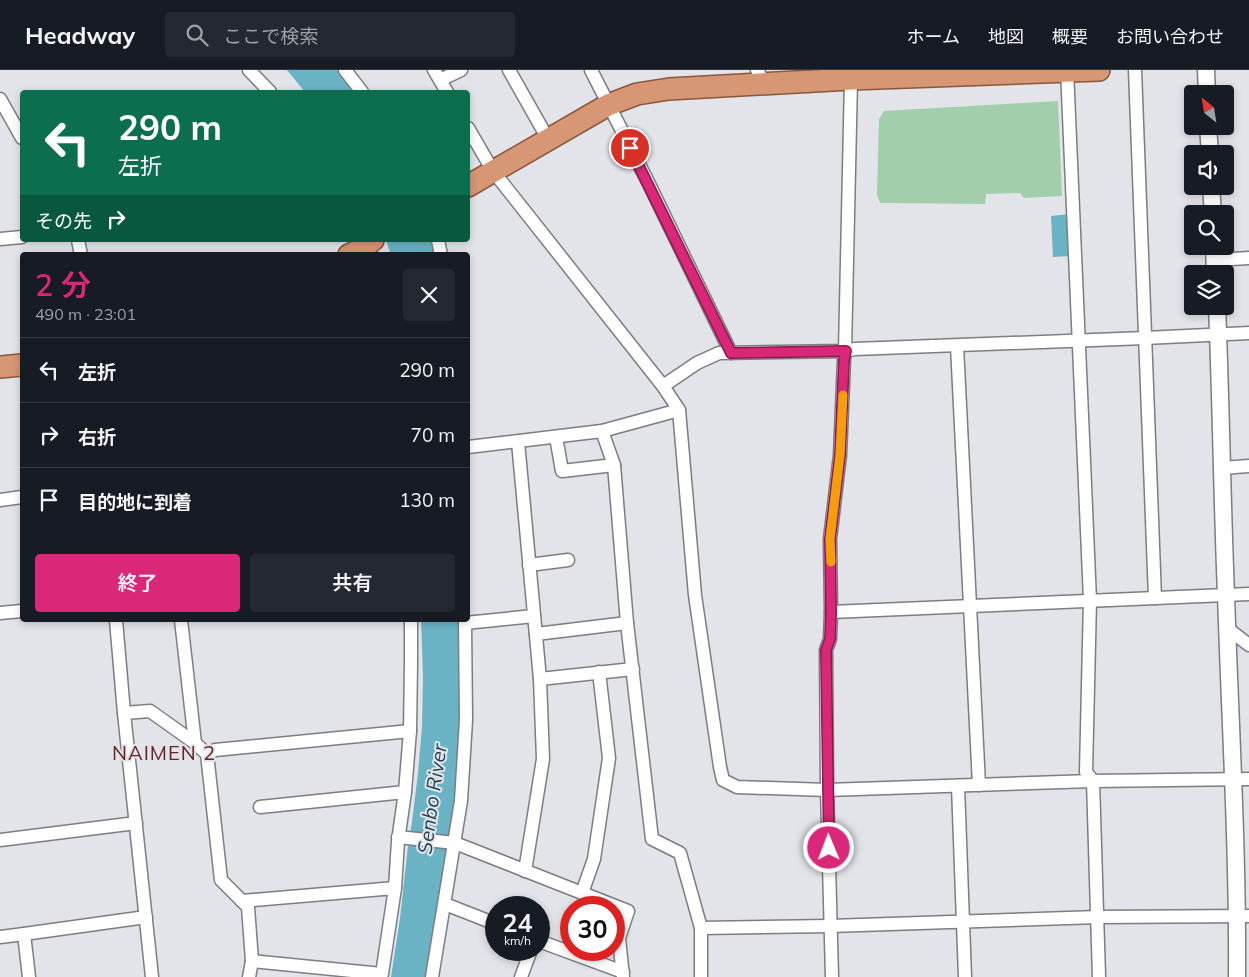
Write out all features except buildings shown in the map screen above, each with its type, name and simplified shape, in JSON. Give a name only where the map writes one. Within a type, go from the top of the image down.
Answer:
[{"type":"highway","points":[[470,185],[608,105],[637,94],[761,77],[1099,70]]},
{"type":"highway","points":[[0,367],[20,364]]},
{"type":"street","points":[[249,70],[268,90]]},
{"type":"street","points":[[345,70],[360,90]]},
{"type":"street","points":[[446,90],[437,75],[461,70]]},
{"type":"street","points":[[509,70],[548,139]]},
{"type":"street","points":[[591,70],[731,353]]},
{"type":"street","points":[[1135,70],[1155,598]]},
{"type":"street","points":[[1206,70],[1207,85]]},
{"type":"street","points":[[1067,71],[1090,600],[1086,772],[1093,782],[1099,977]]},
{"type":"street","points":[[832,977],[827,790],[826,650],[830,639],[831,612],[830,539],[840,455],[846,351],[851,74]]},
{"type":"street","points":[[0,99],[20,134]]},
{"type":"street","points":[[470,131],[493,171],[663,386],[679,410],[695,595],[723,780],[737,787],[827,790],[1241,779]]},
{"type":"street","points":[[0,239],[20,237]]},
{"type":"street","points":[[1215,260],[1249,258]]},
{"type":"street","points":[[1217,315],[1227,628],[1241,779],[1243,915],[1237,977]]},
{"type":"street","points":[[663,386],[697,364],[719,353],[846,351],[855,349],[1249,333]]},
{"type":"street","points":[[957,346],[979,785]]},
{"type":"street","points":[[470,447],[602,431],[679,410]]},
{"type":"street","points":[[602,431],[614,465],[627,624],[652,839],[680,853],[701,928],[701,977]]},
{"type":"street","points":[[556,437],[562,471],[614,465]]},
{"type":"street","points":[[518,442],[540,679],[543,759],[525,870]]},
{"type":"street","points":[[1222,468],[1249,466]]},
{"type":"street","points":[[0,500],[20,497]]},
{"type":"street","points":[[530,565],[568,560]]},
{"type":"street","points":[[831,612],[1249,594]]},
{"type":"street","points":[[0,613],[20,611]]},
{"type":"street","points":[[470,622],[534,616]]},
{"type":"street","points":[[116,622],[152,977]]},
{"type":"street","points":[[181,622],[195,743]]},
{"type":"street","points":[[252,962],[382,974],[402,838],[410,731],[411,622]]},
{"type":"street","points":[[432,977],[461,801],[466,720],[465,622]]},
{"type":"street","points":[[536,634],[627,624]]},
{"type":"street","points":[[1227,628],[1249,644]]},
{"type":"street","points":[[540,679],[633,669]]},
{"type":"street","points":[[582,893],[594,859],[609,758],[600,672]]},
{"type":"street","points":[[124,713],[150,711],[195,743],[207,754],[221,880],[248,907],[252,962],[249,977]]},
{"type":"street","points":[[207,754],[215,750],[410,731]]},
{"type":"street","points":[[958,786],[965,977]]},
{"type":"street","points":[[260,806],[405,792]]},
{"type":"street","points":[[0,840],[136,823]]},
{"type":"street","points":[[402,838],[453,843],[628,911],[619,938],[623,975],[550,945]]},
{"type":"street","points":[[242,901],[395,888]]},
{"type":"street","points":[[445,904],[485,920]]},
{"type":"street","points":[[701,928],[1243,915]]},
{"type":"street","points":[[0,937],[146,917]]},
{"type":"street","points":[[24,934],[29,977]]},
{"type":"street","points":[[521,977],[527,961]]},
{"type":"green space","points":[[1058,101],[1062,196],[1024,198],[1020,193],[986,194],[985,204],[880,203],[877,195],[879,119],[884,111]]},
{"type":"water","points":[[287,70],[341,70],[356,90],[303,90]]},
{"type":"water","points":[[1070,214],[1072,256],[1053,257],[1051,216]]},
{"type":"water","points":[[387,242],[433,242],[435,252],[390,252]]},
{"type":"water","name":"Senbo River","points":[[421,622],[459,622],[461,701],[457,778],[446,864],[428,977],[391,977],[418,773],[422,726]]},
{"type":"slow traffic","points":[[831,562],[830,539],[840,455],[843,395]]},
{"type":"district","name":"NAIMEN 2","points":[[164,753]]},
{"type":"route","points":[[630,148],[731,353],[846,351],[840,455],[830,539],[831,612],[830,639],[826,650],[829,848]]}]
